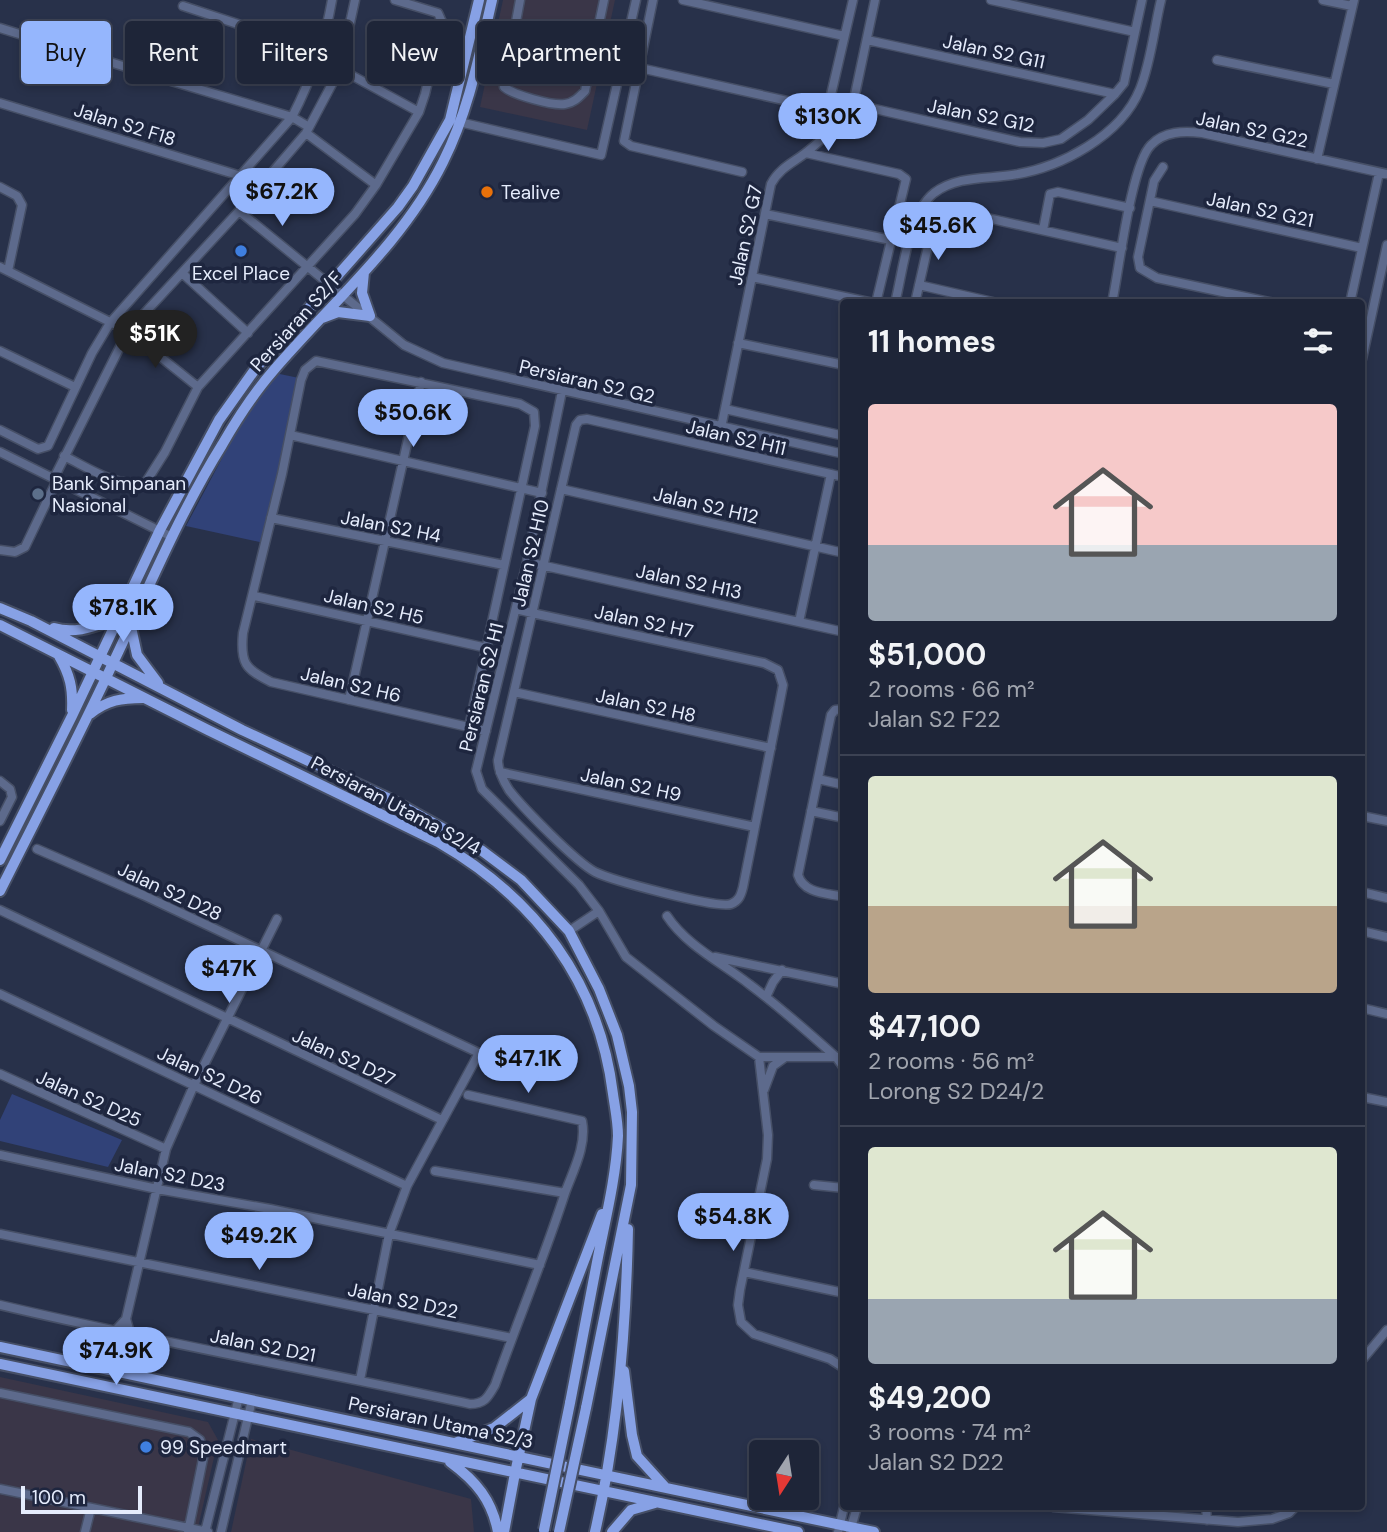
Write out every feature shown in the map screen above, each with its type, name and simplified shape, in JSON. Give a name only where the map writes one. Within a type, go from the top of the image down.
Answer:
[{"type":"main road","name":"Persiaran S2/F","points":[[0,891],[173,537],[220,448],[273,371],[364,271],[413,211],[442,164],[455,122],[479,0]]},
{"type":"main road","name":"Persiaran S2/F","points":[[0,860],[160,530],[219,420],[256,368],[413,186],[455,122],[474,82],[492,0]]},
{"type":"main road","points":[[320,319],[338,312],[370,316],[362,293],[364,271]]},
{"type":"main road","points":[[0,608],[162,687],[242,730],[392,800],[458,836],[521,880],[569,931],[599,989],[624,1060],[632,1112],[633,1143],[622,1357],[604,1491],[595,1532]]},
{"type":"main road","points":[[31,621],[65,631],[90,628],[119,618]]},
{"type":"main road","points":[[131,624],[137,655],[162,687]]},
{"type":"main road","name":"Persiaran Utama S2/4","points":[[0,625],[438,842],[480,868],[524,906],[549,935],[571,967],[602,1041],[611,1075],[618,1133],[613,1185],[543,1531]]},
{"type":"main road","points":[[58,654],[70,674],[73,689],[72,716]]},
{"type":"main road","points":[[86,718],[110,701],[146,698]]},
{"type":"main road","points":[[504,1532],[531,1399],[613,1185]]},
{"type":"main road","points":[[559,1532],[628,1201]]},
{"type":"main road","name":"Persiaran Utama S2/3","points":[[0,1347],[606,1475],[844,1529],[874,1532]]},
{"type":"main road","points":[[622,1357],[637,1456],[666,1488]]},
{"type":"main road","name":"Persiaran Utama S2/3","points":[[0,1364],[798,1532]]},
{"type":"main road","points":[[455,1443],[494,1427],[531,1399]]},
{"type":"main road","points":[[445,1458],[482,1490],[490,1505],[498,1532]]},
{"type":"main road","points":[[612,1532],[631,1510],[657,1503]]},
{"type":"street","points":[[327,21],[332,0]]},
{"type":"street","points":[[350,21],[355,0]]},
{"type":"street","points":[[64,456],[118,482],[134,485],[146,482],[159,463],[198,387],[355,214],[376,185],[419,111],[442,22],[438,13],[396,0]]},
{"type":"street","points":[[516,21],[520,0]]},
{"type":"street","points":[[600,21],[604,0]]},
{"type":"street","points":[[631,21],[636,0]]},
{"type":"street","points":[[645,36],[653,0]]},
{"type":"street","points":[[683,0],[844,36]]},
{"type":"street","points":[[645,70],[819,108],[826,106],[830,99],[853,0]]},
{"type":"street","name":"Jalan S2 G7","points":[[721,428],[773,180],[789,163],[806,153],[845,117],[853,104],[875,0]]},
{"type":"street","points":[[991,0],[1135,32]]},
{"type":"street","points":[[1115,94],[1124,83],[1142,0]]},
{"type":"street","points":[[896,299],[912,229],[920,210],[933,194],[968,179],[1042,169],[1070,158],[1104,134],[1125,113],[1140,88],[1161,0]]},
{"type":"street","points":[[1317,159],[1353,3],[1323,0]]},
{"type":"street","points":[[183,6],[237,24]]},
{"type":"street","points":[[0,28],[125,66]]},
{"type":"street","name":"Jalan S2 G11","points":[[867,40],[1115,94]]},
{"type":"street","points":[[1217,60],[1334,84]]},
{"type":"street","points":[[353,76],[419,111]]},
{"type":"street","points":[[181,84],[292,117],[376,185]]},
{"type":"street","points":[[0,429],[38,449],[48,446],[75,387],[110,323],[292,117],[307,84]]},
{"type":"street","points":[[0,550],[15,552],[25,547],[64,456],[128,331],[239,211],[308,130],[332,84]]},
{"type":"street","points":[[504,84],[511,93],[564,104],[577,100],[586,84]]},
{"type":"street","points":[[455,122],[601,155],[617,84]]},
{"type":"street","points":[[635,84],[624,141],[631,146],[742,172]]},
{"type":"street","name":"Jalan S2 G12","points":[[853,104],[1020,142],[1043,143],[1061,139],[1088,120],[1115,94]]},
{"type":"street","name":"Jalan S2 F18","points":[[0,103],[241,176]]},
{"type":"street","name":"Jalan S2 G22","points":[[1113,299],[1139,167],[1151,144],[1167,135],[1182,131],[1202,133],[1383,174]]},
{"type":"street","points":[[806,153],[904,176],[906,179],[876,299]]},
{"type":"street","points":[[1163,167],[1154,181],[1138,257],[1140,268],[1157,278],[1255,299]]},
{"type":"street","points":[[1351,299],[1383,174]]},
{"type":"street","points":[[0,187],[18,196],[22,205],[4,269],[128,331],[198,387]]},
{"type":"street","points":[[1043,230],[1050,194],[1058,192],[1130,208]]},
{"type":"street","name":"Jalan S2 G21","points":[[1150,201],[1362,248]]},
{"type":"street","name":"Persiaran S2 G2","points":[[239,211],[404,345],[422,354],[465,368],[840,453]]},
{"type":"street","points":[[916,299],[930,233],[947,214],[965,213],[1122,247]]},
{"type":"street","points":[[765,214],[891,240]]},
{"type":"street","points":[[1365,345],[1387,245]]},
{"type":"street","points":[[181,272],[248,333]]},
{"type":"street","points":[[752,277],[856,299]]},
{"type":"street","points":[[919,285],[980,299]]},
{"type":"street","points":[[738,343],[840,364]]},
{"type":"street","points":[[0,351],[75,387]]},
{"type":"street","points":[[254,596],[301,380],[305,370],[316,361],[509,401],[534,412],[535,426],[525,489],[504,565],[469,727]]},
{"type":"street","points":[[349,700],[421,382]]},
{"type":"street","name":"Persiaran S2 H1","points":[[562,391],[527,562],[476,771],[482,789],[579,886],[599,911],[626,957],[714,1026],[759,1057]]},
{"type":"street","points":[[725,409],[840,435]]},
{"type":"street","name":"Jalan S2 H11","points":[[580,420],[587,419],[840,476]]},
{"type":"street","name":"Jalan S2 H10","points":[[500,772],[498,760],[576,425],[580,420]]},
{"type":"street","points":[[290,435],[542,493]]},
{"type":"street","points":[[0,452],[173,537]]},
{"type":"street","points":[[799,622],[831,474]]},
{"type":"street","name":"Jalan S2 H12","points":[[561,489],[840,552]]},
{"type":"street","name":"Jalan S2 H4","points":[[271,518],[504,565]]},
{"type":"street","name":"Jalan S2 H13","points":[[527,562],[840,631]]},
{"type":"street","name":"Jalan S2 H5","points":[[254,596],[487,648]]},
{"type":"street","name":"Jalan S2 H6","points":[[254,596],[243,633],[241,655],[251,672],[271,682],[486,731]]},
{"type":"street","name":"Jalan S2 H7","points":[[516,609],[764,663],[778,670],[783,685],[771,748]]},
{"type":"street","name":"Jalan S2 H8","points":[[514,692],[771,748]]},
{"type":"street","points":[[839,709],[831,715],[798,875],[806,888],[840,896]]},
{"type":"street","points":[[500,772],[507,787],[523,806],[592,870],[610,879],[726,905],[734,903],[740,897],[771,748]]},
{"type":"street","name":"Jalan S2 H9","points":[[500,772],[755,827]]},
{"type":"street","points":[[818,779],[840,784]]},
{"type":"street","points":[[0,781],[10,789],[12,797],[0,821]]},
{"type":"street","points":[[811,811],[840,817]]},
{"type":"street","points":[[1365,817],[1387,821]]},
{"type":"street","name":"Jalan S2 D28","points":[[37,849],[143,895],[479,1053],[442,1120]]},
{"type":"street","points":[[1365,893],[1387,898]]},
{"type":"street","points":[[569,931],[599,911]]},
{"type":"street","name":"Jalan S2 D27","points":[[3,912],[442,1120]]},
{"type":"street","points":[[667,916],[685,939],[766,997],[840,1057]]},
{"type":"street","points":[[125,1373],[131,1336],[126,1319],[166,1149],[194,1085],[277,919]]},
{"type":"street","points":[[1365,932],[1387,937]]},
{"type":"street","points":[[712,956],[840,983]]},
{"type":"street","points":[[766,997],[782,970]]},
{"type":"street","name":"Jalan S2 D26","points":[[0,995],[407,1186]]},
{"type":"street","points":[[1365,1009],[1387,1014]]},
{"type":"street","points":[[840,1057],[759,1057],[768,1135],[766,1159],[738,1305],[741,1322],[754,1334],[830,1359],[840,1365]]},
{"type":"street","points":[[763,1097],[774,1066],[786,1057]]},
{"type":"street","name":"Jalan S2 D25","points":[[0,1074],[166,1149]]},
{"type":"street","points":[[468,1095],[582,1121],[578,1159],[512,1338]]},
{"type":"street","points":[[1365,1098],[1387,1102]]},
{"type":"street","points":[[360,1380],[389,1234],[407,1186],[442,1120]]},
{"type":"street","name":"Jalan S2 D23","points":[[0,1155],[156,1189],[270,1209],[540,1265]]},
{"type":"street","points":[[435,1171],[565,1193]]},
{"type":"street","points":[[814,1185],[840,1188]]},
{"type":"street","name":"Jalan S2 D22","points":[[0,1234],[512,1338]]},
{"type":"street","points":[[744,1272],[840,1292]]},
{"type":"street","name":"Jalan S2 D21","points":[[0,1305],[131,1336],[360,1380],[470,1405],[487,1400],[512,1338]]},
{"type":"street","points":[[108,1369],[114,1332],[126,1319]]},
{"type":"street","points":[[1365,1356],[1387,1330]]},
{"type":"street","points":[[0,1393],[189,1433],[200,1440],[204,1454],[188,1530]]},
{"type":"street","points":[[0,1489],[206,1532],[239,1397]]},
{"type":"street","points":[[221,1532],[252,1400]]},
{"type":"street","points":[[85,1532],[91,1508]]},
{"type":"street","points":[[844,1510],[844,1529]]},
{"type":"street","points":[[844,1529],[854,1510]]},
{"type":"street","points":[[1089,1510],[1238,1522],[1272,1519],[1292,1510]]},
{"type":"street","points":[[1206,1510],[1207,1520]]},
{"type":"shaded area","points":[[503,0],[615,0],[610,21],[498,21]]},
{"type":"shaded area","points":[[485,84],[597,84],[587,130],[480,107]]},
{"type":"shaded area","points":[[275,373],[299,378],[264,543],[186,526],[253,400]]},
{"type":"shaded area","points":[[12,1094],[122,1140],[108,1167],[0,1141],[0,1120]]},
{"type":"shaded area","points":[[0,1377],[208,1422],[218,1440],[197,1532],[0,1532]]},
{"type":"shaded area","points":[[251,1439],[471,1499],[474,1532],[231,1532]]},
{"type":"place","name":"Tealive","points":[[487,192]]},
{"type":"place","name":"Excel Place","points":[[241,251]]},
{"type":"place","name":"Bank Simpanan Nasional","points":[[38,494]]},
{"type":"place","name":"99 Speedmart","points":[[146,1447]]}]
